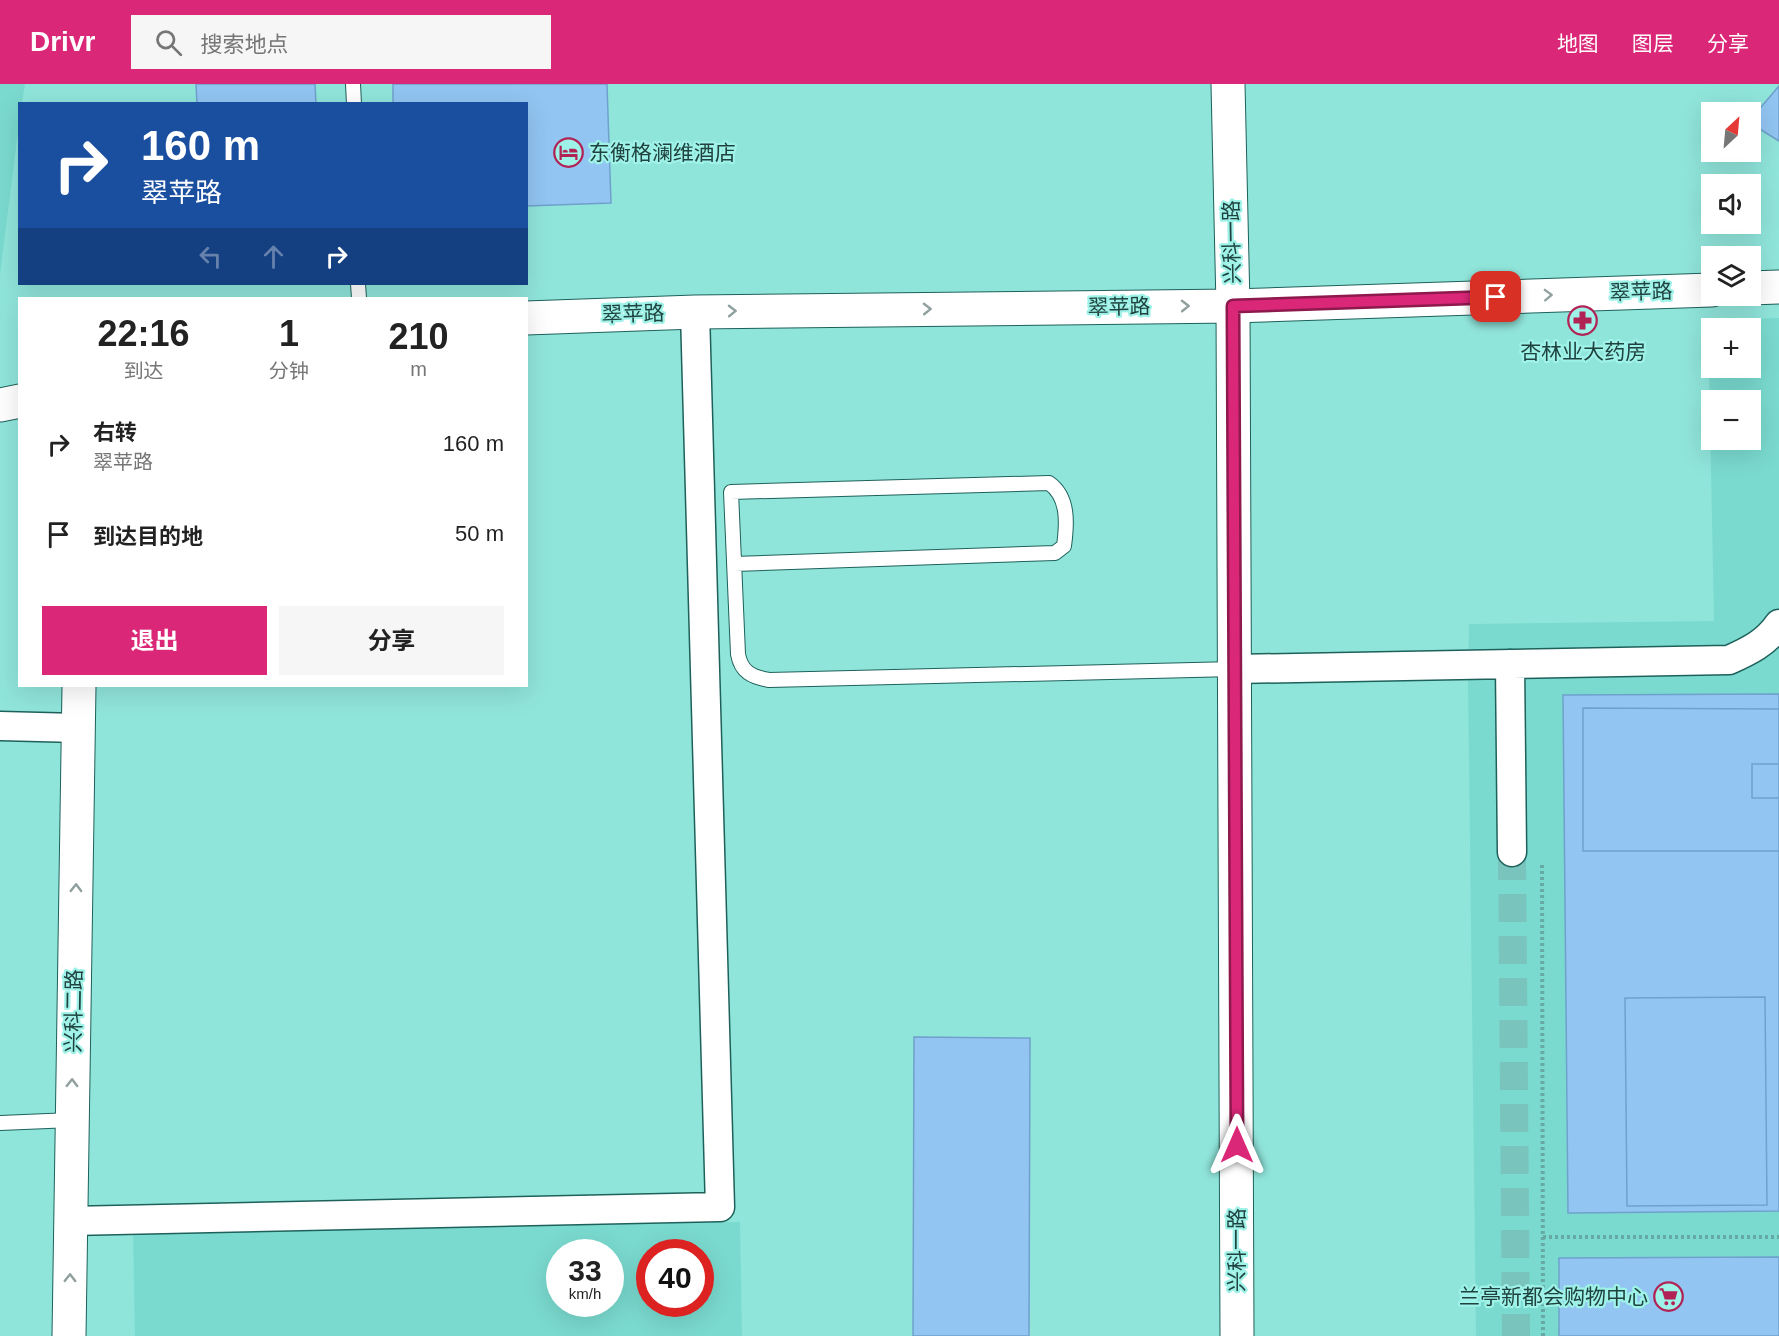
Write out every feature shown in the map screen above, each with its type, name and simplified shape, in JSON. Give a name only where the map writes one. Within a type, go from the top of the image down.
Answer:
[{"type":"street","name":"兴科一路","points":[[1228,84],[1233,306],[1236,669],[1238,1336]]},
{"type":"street","points":[[1761,288],[1779,287]]},
{"type":"street","name":"翠苹路","points":[[528,318],[695,312],[1233,306],[1701,290]]},
{"type":"street","points":[[70,1221],[720,1207],[695,312]]},
{"type":"street","points":[[0,405],[18,400]]},
{"type":"street","points":[[1236,669],[1729,660],[1756,647],[1773,634],[1779,624]]},
{"type":"street","points":[[1510,664],[1512,852]]},
{"type":"street","name":"兴科二路","points":[[69,1336],[79,687]]},
{"type":"street","points":[[0,726],[78,728]]},
{"type":"lane","points":[[353,84],[354,102]]},
{"type":"lane","points":[[734,564],[1055,554],[1064,546],[1066,535],[1064,499],[1059,490],[1049,483],[731,492],[734,564],[738,654],[740,663],[754,677],[769,680],[1236,669]]},
{"type":"lane","points":[[0,1123],[72,1120]]},
{"type":"path","points":[[1542,855],[1543,1336]]},
{"type":"path","points":[[1543,1237],[1779,1238]]},
{"type":"shaded area","points":[[0,84],[25,84],[22,102],[18,102],[18,132],[0,274]]},
{"type":"shaded area","name":"兰亭新都会购物中心","points":[[1779,318],[1779,1336],[1476,1336],[1469,624],[1714,621],[1711,450],[1761,450],[1761,390],[1709,390],[1709,378],[1761,378],[1761,319]]},
{"type":"shaded area","points":[[740,1222],[742,1336],[135,1336],[133,1232]]},
{"type":"building","points":[[196,84],[315,84],[316,102],[197,102]]},
{"type":"building","name":"东衡格澜维酒店","points":[[393,84],[607,84],[611,203],[528,206],[528,102],[393,102]]},
{"type":"building","points":[[1779,86],[1779,141],[1761,130],[1761,107]]},
{"type":"building","points":[[1779,694],[1779,709],[1583,708],[1583,851],[1779,851],[1779,1211],[1568,1213],[1563,695]],"holes":[[[1765,997],[1767,1205],[1627,1206],[1625,998]]]},
{"type":"building","points":[[1583,708],[1779,709],[1779,764],[1752,764],[1752,798],[1779,798],[1779,851],[1583,851]]},
{"type":"building","points":[[1752,764],[1779,764],[1779,798],[1752,798]]},
{"type":"building","points":[[1765,997],[1767,1205],[1627,1206],[1625,998]]},
{"type":"building","points":[[914,1037],[1030,1038],[1029,1336],[913,1336]]},
{"type":"building","name":"兰亭新都会购物中心","points":[[1779,1257],[1779,1336],[1559,1336],[1559,1258]]},
{"type":"tunnel","points":[[1512,852],[1516,1336]]},
{"type":"place","name":"东衡格澜维酒店","points":[[568,153]]},
{"type":"place","name":"杏林业大药房","points":[[1583,321]]},
{"type":"place","name":"兰亭新都会购物中心","points":[[1669,1297]]},
{"type":"route","points":[[1237,1145],[1233,306],[1496,297]]}]
